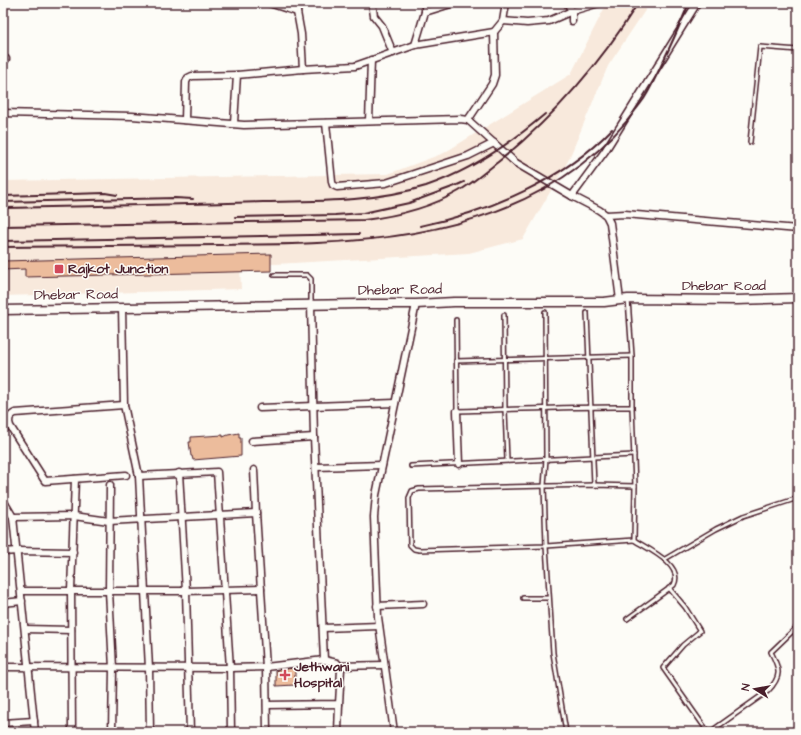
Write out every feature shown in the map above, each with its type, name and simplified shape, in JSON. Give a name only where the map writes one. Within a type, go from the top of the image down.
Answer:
[{"type":"street","points":[[269,3],[297,12]]},
{"type":"street","points":[[298,3],[297,12],[301,34],[303,69]]},
{"type":"street","points":[[372,3],[374,16],[382,26],[393,53]]},
{"type":"street","points":[[415,45],[425,12],[425,3]]},
{"type":"street","points":[[425,12],[454,3]]},
{"type":"street","points":[[468,120],[492,84],[495,75],[494,32],[503,21],[506,3]]},
{"type":"street","points":[[567,3],[572,11],[572,21]]},
{"type":"street","points":[[503,21],[540,23],[599,3]]},
{"type":"street","points":[[572,196],[605,151],[697,3]]},
{"type":"street","points":[[185,120],[186,82],[188,78],[192,76],[237,75],[355,66],[415,45],[494,32]]},
{"type":"street","points":[[370,121],[371,60]]},
{"type":"street","points":[[234,124],[237,75]]},
{"type":"street","points":[[3,113],[132,116],[244,125],[468,120],[516,163],[572,196],[600,210],[606,216],[610,223],[624,300]]},
{"type":"street","points":[[326,123],[332,182],[333,185],[337,187],[386,183],[468,156],[494,143]]},
{"type":"street","points":[[606,216],[625,214],[798,229]]},
{"type":"street","name":"Dhebar Road","points":[[3,310],[312,304],[604,302],[624,300],[737,300],[798,298]]},
{"type":"street","points":[[312,304],[314,437],[324,660]]},
{"type":"street","points":[[394,732],[377,606],[374,517],[376,495],[382,464],[416,304]]},
{"type":"street","points":[[122,308],[124,404],[139,476],[140,520],[149,668],[150,732]]},
{"type":"street","points":[[260,408],[395,403]]},
{"type":"street","points":[[124,404],[16,413],[12,414],[9,418],[10,426],[45,481],[126,475]]},
{"type":"street","points":[[457,411],[459,464]]},
{"type":"street","points":[[252,441],[314,437]]},
{"type":"street","points":[[316,467],[382,464]]},
{"type":"street","points":[[254,470],[266,668],[267,732]]},
{"type":"street","points":[[139,476],[217,472],[230,668],[231,732]]},
{"type":"street","points":[[179,473],[186,591],[190,732]]},
{"type":"street","points":[[72,732],[71,592],[75,479]]},
{"type":"street","points":[[110,485],[109,591],[113,668],[112,732]]},
{"type":"street","points":[[3,500],[13,517],[35,732]]},
{"type":"street","points":[[13,517],[74,516],[109,521],[256,513]]},
{"type":"street","points":[[3,552],[73,552]]},
{"type":"street","points":[[20,591],[224,591],[261,589]]},
{"type":"street","points":[[3,603],[22,601]]},
{"type":"street","points":[[377,606],[423,604]]},
{"type":"street","points":[[322,628],[379,626]]},
{"type":"street","points":[[25,629],[71,630]]},
{"type":"street","points":[[3,667],[266,668],[324,660],[337,663],[341,669],[338,732]]},
{"type":"street","points":[[339,666],[384,665]]},
{"type":"street","points":[[267,705],[339,704]]},
{"type":"street","points":[[390,732],[392,716]]},
{"type":"street","points":[[3,723],[34,720]]},
{"type":"lane","points":[[750,142],[760,47],[798,50]]},
{"type":"lane","points":[[274,275],[307,275],[311,279],[312,304]]},
{"type":"lane","points":[[624,300],[632,356],[635,486],[634,540]]},
{"type":"lane","points":[[545,312],[546,459],[544,486],[546,546],[553,653],[566,732]]},
{"type":"lane","points":[[587,313],[594,485]]},
{"type":"lane","points":[[504,314],[507,460]]},
{"type":"lane","points":[[456,320],[457,411],[632,407]]},
{"type":"lane","points":[[456,361],[545,359],[588,356],[632,356]]},
{"type":"lane","points":[[411,466],[507,460],[634,455]]},
{"type":"lane","points":[[627,619],[674,585],[676,580],[676,575],[673,568],[665,559],[634,540],[546,546],[419,550],[414,549],[410,544],[409,498],[412,491],[419,490],[594,485],[635,486]]},
{"type":"lane","points":[[665,559],[716,529],[743,516],[798,498]]},
{"type":"lane","points":[[669,588],[685,607],[700,631],[683,645],[663,668],[709,732],[768,692],[776,683],[779,674],[778,666],[771,652],[798,626]]},
{"type":"lane","points":[[523,598],[549,598]]},
{"type":"shaded area","points":[[607,3],[650,3],[608,66],[568,161],[523,239],[469,253],[240,266],[241,289],[3,296],[3,181],[388,174],[444,153],[571,74]]},
{"type":"building","points":[[271,254],[271,271],[25,277],[25,269],[3,270],[3,261]]},
{"type":"building","points":[[239,433],[239,438],[241,438],[241,456],[193,460],[189,442],[191,442],[191,437],[223,435],[223,437]]},
{"type":"building","points":[[295,668],[295,685],[276,686],[276,670]]},
{"type":"railway","points":[[3,226],[364,220],[401,214],[425,207],[448,197],[469,184],[519,145],[538,127],[592,68],[638,3]]},
{"type":"railway","points":[[3,247],[292,244],[363,240],[409,234],[454,224],[497,211],[537,193],[575,169],[610,139],[646,95],[679,28],[689,3]]},
{"type":"railway","points":[[3,208],[325,201],[386,195],[426,186],[458,173],[488,156],[518,136],[545,114]]},
{"type":"railway","points":[[420,226],[472,212],[498,203],[524,191],[571,164],[593,147],[612,129]]},
{"type":"railway","points":[[235,217],[363,213],[409,203],[464,182]]},
{"type":"railway","points":[[3,196],[105,193],[117,195]]},
{"type":"railway","points":[[3,202],[175,198],[193,199]]},
{"type":"railway","points":[[3,241],[359,234]]},
{"type":"place","name":"Rajkot Junction","points":[[59,269]]},
{"type":"place","name":"Jethwani Hospital","points":[[285,675]]}]
